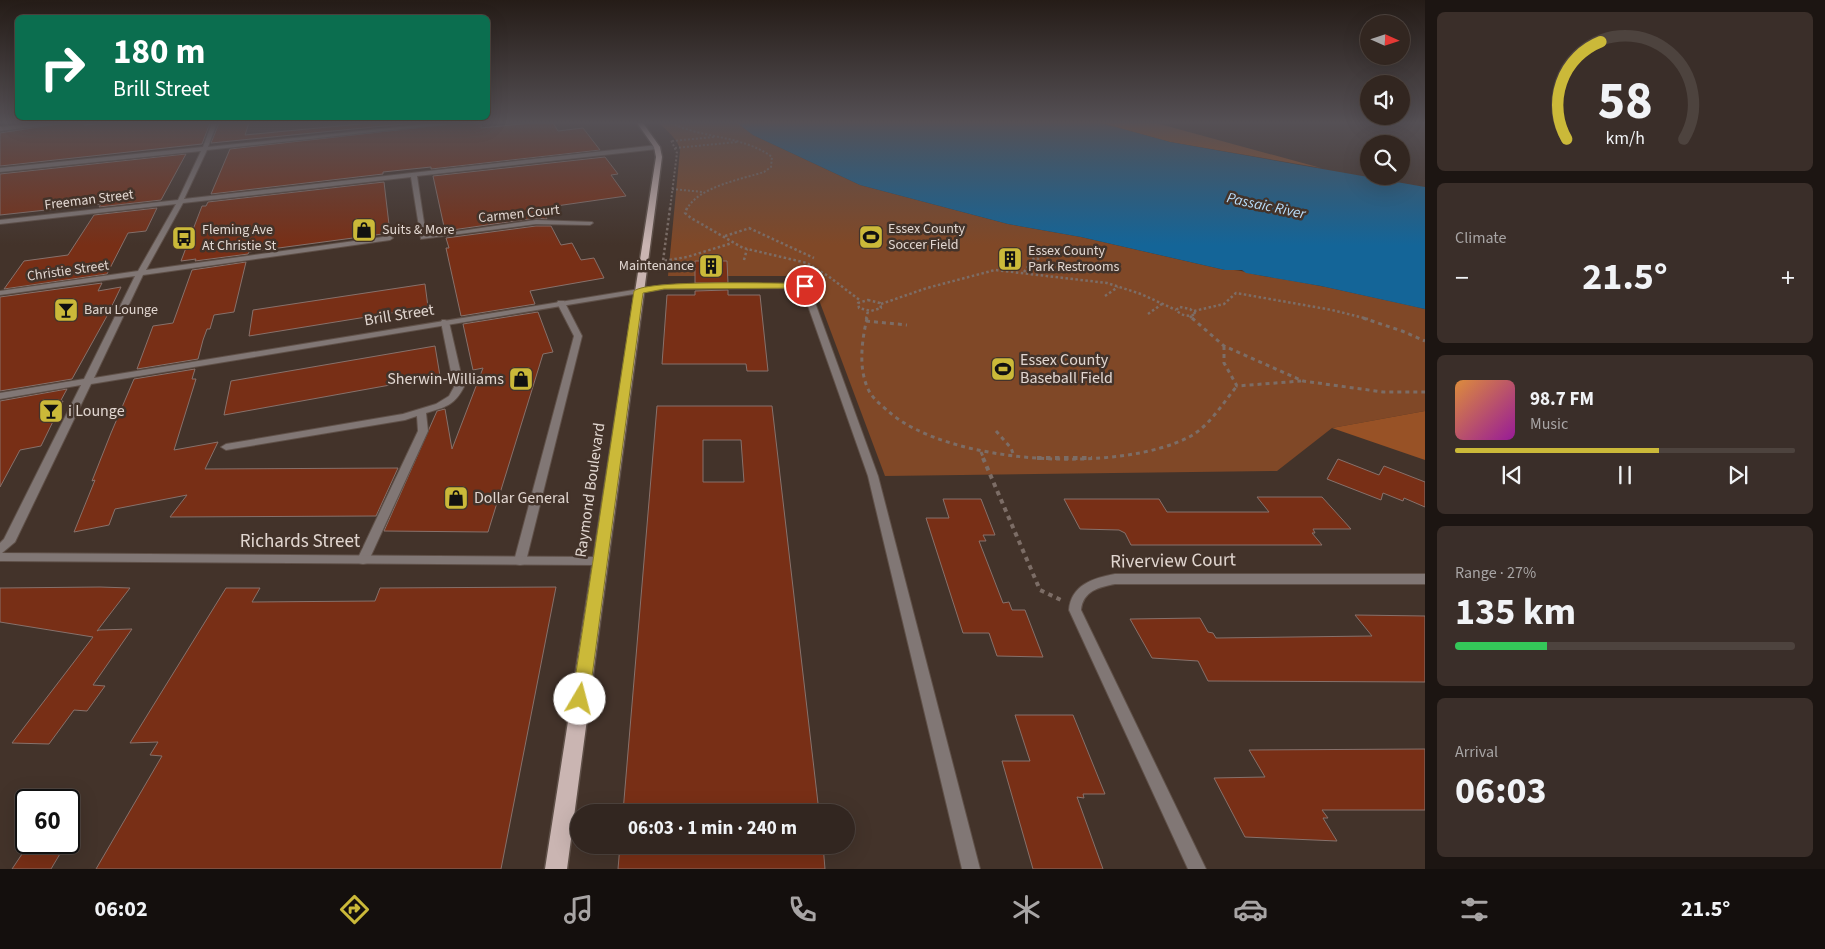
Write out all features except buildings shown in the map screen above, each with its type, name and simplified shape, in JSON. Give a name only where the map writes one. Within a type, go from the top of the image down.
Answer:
[{"type":"main road","name":"Raymond Boulevard","points":[[556,869],[658,164]]},
{"type":"street","points":[[0,170],[63,164]]},
{"type":"street","points":[[0,549],[9,542],[140,274],[180,202],[198,164]]},
{"type":"street","name":"Freeman Street","points":[[0,222],[508,164]]},
{"type":"street","name":"Carmen Court","points":[[414,174],[423,238],[536,222],[590,223]]},
{"type":"street","name":"Christie Street","points":[[0,293],[390,238]]},
{"type":"street","name":"Brill Street","points":[[0,396],[664,287],[805,286],[873,476],[971,869]]},
{"type":"street","points":[[520,561],[578,336],[561,303]]},
{"type":"street","points":[[226,446],[405,417],[439,406],[453,398],[459,386],[445,322]]},
{"type":"street","points":[[363,560],[423,431],[421,412]]},
{"type":"street","name":"Richards Street","points":[[0,557],[600,561]]},
{"type":"street","name":"Riverview Court","points":[[1075,605],[1084,590],[1097,582],[1115,579],[1425,579]]},
{"type":"street","points":[[1075,605],[1075,610],[1086,635],[1197,869]]},
{"type":"path","points":[[771,164],[771,167],[764,172],[703,192],[686,206],[685,213],[689,218],[725,236],[732,243],[747,249],[784,256],[807,263],[823,272],[861,301],[872,300],[881,304],[988,270],[1024,272],[1095,281],[1118,286],[1190,316],[1224,346],[1303,380]]},
{"type":"path","points":[[672,189],[703,192]]},
{"type":"path","points":[[671,199],[663,260],[687,257],[732,243]]},
{"type":"path","points":[[725,236],[750,228],[814,258]]},
{"type":"path","points":[[744,260],[747,249]]},
{"type":"path","points":[[1024,272],[1034,258],[1041,259]]},
{"type":"path","points":[[1104,296],[1118,286]]},
{"type":"path","points":[[1176,310],[1183,307],[1194,311],[1226,302],[1234,297],[1236,293],[1312,305],[1353,314],[1396,328],[1425,341]]},
{"type":"path","points":[[861,301],[858,303],[859,308],[868,311],[879,310],[882,308],[881,304]]},
{"type":"path","points":[[1148,314],[1163,304]]},
{"type":"path","points":[[868,311],[862,336],[862,362],[865,379],[873,398],[891,416],[915,430],[944,442],[981,451],[1015,456],[1043,459],[1105,457],[1139,453],[1176,443],[1195,434],[1237,386],[1303,380],[1383,392],[1425,392]]},
{"type":"path","points":[[1190,316],[1196,314],[1194,311]]},
{"type":"path","points":[[866,321],[908,325]]},
{"type":"path","points":[[1224,346],[1222,356],[1229,376],[1237,386]]},
{"type":"path","points":[[996,430],[1015,456]]},
{"type":"path","points":[[981,451],[1040,590],[1050,596],[1075,605]]},
{"type":"shaded area","points":[[679,164],[814,164],[860,185],[1008,224],[1081,237],[1225,270],[1304,283],[1425,309],[1425,411],[1332,428],[1277,471],[885,476],[810,276],[668,276]]},
{"type":"shaded area","points":[[1295,164],[1305,164],[1321,168]]},
{"type":"shaded area","points":[[1425,411],[1425,460],[1332,428]]},
{"type":"water","name":"Passaic River","points":[[814,164],[1292,164],[1360,176],[1360,185],[1410,184],[1425,187],[1425,309],[1321,286],[1246,273],[1242,270],[1225,270],[1081,237],[1008,224],[860,185]]},
{"type":"place","name":"Suits & More","points":[[364,230]]},
{"type":"place","name":"Essex County Soccer Field","points":[[871,237]]},
{"type":"place","name":"Fleming Ave At Christie St","points":[[184,238]]},
{"type":"place","name":"Essex County Park Restrooms","points":[[1010,259]]},
{"type":"place","name":"Maintenance","points":[[711,266]]},
{"type":"place","name":"Baru Lounge","points":[[66,310]]},
{"type":"place","name":"Essex County Baseball Field","points":[[1003,369]]},
{"type":"place","name":"Sherwin-Williams","points":[[521,379]]},
{"type":"place","name":"i Lounge","points":[[51,411]]},
{"type":"place","name":"Dollar General","points":[[456,498]]},
{"type":"route","points":[[580,699],[639,291],[664,287],[805,286]]}]
